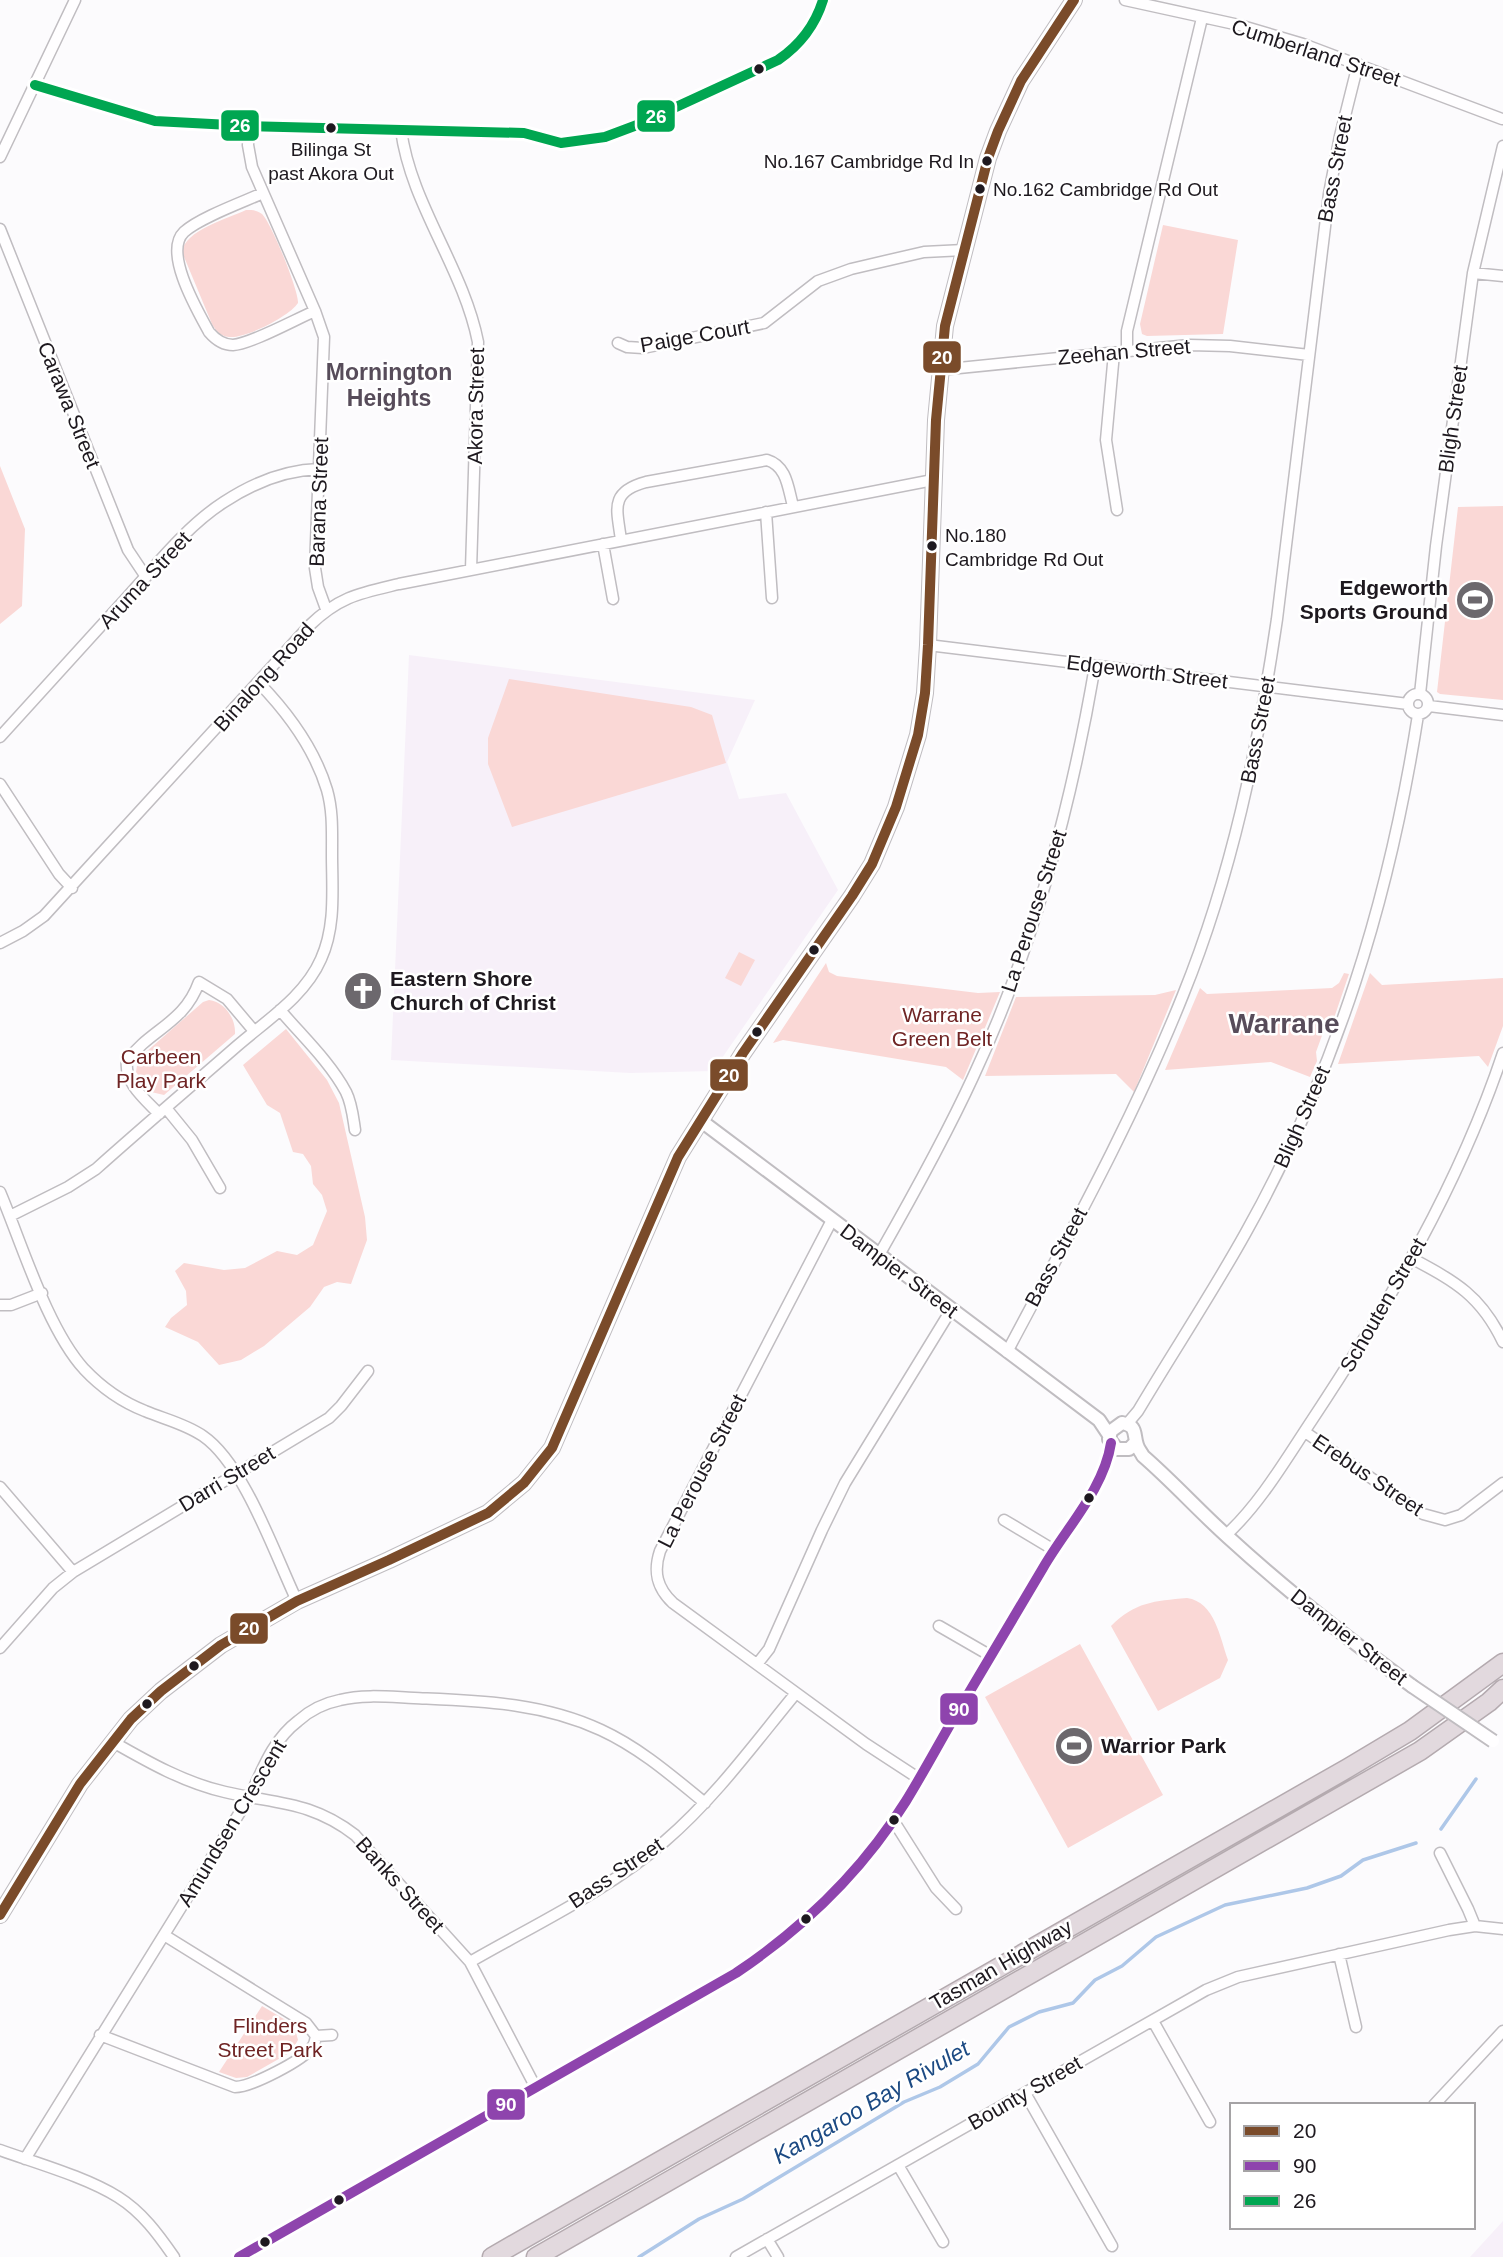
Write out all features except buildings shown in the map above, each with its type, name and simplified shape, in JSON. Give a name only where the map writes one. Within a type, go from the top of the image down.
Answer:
[{"type":"highway","name":"Tasman Highway","points":[[492,2257],[1348,1768],[1410,1731],[1503,1663]]},
{"type":"highway","name":"Tasman Highway","points":[[536,2257],[1420,1751],[1503,1689]]},
{"type":"highway","points":[[478,2257],[630,2178]]},
{"type":"main road","points":[[0,1915],[80,1784],[141,1710],[191,1666],[254,1624],[296,1601],[488,1513],[539,1467],[562,1429],[666,1184],[700,1120],[852,897],[872,864],[896,807],[918,735],[928,645],[933,480],[939,370],[945,326],[988,158],[1004,116],[1036,55],[1074,0]]},
{"type":"street","points":[[0,157],[75,0]]},
{"type":"street","points":[[35,85],[155,121],[524,133],[561,143],[605,137],[637,125],[778,60],[798,45],[806,35],[823,0]]},
{"type":"street","name":"Cumberland Street","points":[[1125,0],[1267,33],[1324,50],[1503,122]]},
{"type":"street","points":[[1127,351],[1127,331],[1202,18]]},
{"type":"street","name":"Bass Street","points":[[1006,1352],[1140,1093],[1184,994],[1226,872],[1240,820],[1268,686],[1329,194],[1358,64]]},
{"type":"street","name":"Barana Street","points":[[249,126],[249,156],[315,311],[325,347],[315,568],[326,609]]},
{"type":"street","name":"Akora Street","points":[[401,130],[408,167],[468,306],[478,342],[471,570]]},
{"type":"street","name":"Bligh Street","points":[[1420,694],[1436,546],[1473,273],[1503,146]]},
{"type":"street","points":[[263,193],[182,233],[176,253],[184,278],[209,332],[225,344],[246,341],[315,311]]},
{"type":"street","name":"Carawa Street","points":[[0,229],[128,550],[136,566],[146,577]]},
{"type":"street","name":"Paige Court","points":[[618,343],[627,347],[643,348],[754,327],[774,316],[807,289],[832,275],[924,252],[964,250]]},
{"type":"street","points":[[1473,273],[1503,276]]},
{"type":"street","name":"Zeehan Street","points":[[939,370],[1203,345],[1309,355]]},
{"type":"street","points":[[1114,353],[1106,440],[1117,510]]},
{"type":"street","points":[[621,540],[617,507],[619,498],[627,489],[646,482],[767,460],[776,463],[782,470],[793,506]]},
{"type":"street","name":"Aruma Street","points":[[0,737],[146,577],[191,530],[224,502],[276,476],[319,469]]},
{"type":"street","name":"Binalong Road","points":[[0,943],[44,916],[72,888],[326,609],[342,600],[358,594],[471,570],[933,480]]},
{"type":"street","points":[[766,512],[772,598]]},
{"type":"street","points":[[603,544],[613,599]]},
{"type":"street","name":"Edgeworth Street","points":[[928,645],[1408,704]]},
{"type":"street","name":"La Perouse Street","points":[[878,1255],[932,1162],[974,1075],[1006,999],[1036,914],[1062,822],[1078,757],[1095,666]]},
{"type":"street","points":[[10,1216],[82,1179],[280,1010],[310,979],[322,958],[329,935],[332,902],[332,824],[327,790],[312,756],[280,706],[259,683]]},
{"type":"street","points":[[1420,694],[1428,699],[1429,706],[1424,713],[1418,715],[1410,710],[1408,704],[1412,696],[1420,694]]},
{"type":"street","points":[[1429,706],[1503,715]]},
{"type":"street","name":"Bligh Street","points":[[1054,1550],[1245,1234],[1294,1139],[1324,1069],[1357,980],[1379,908],[1401,815],[1418,715]]},
{"type":"street","points":[[0,784],[59,874],[72,888]]},
{"type":"street","points":[[220,1188],[192,1140],[131,1083],[126,1071],[127,1061],[184,1011],[193,999],[199,982],[227,999],[254,1031]]},
{"type":"street","points":[[280,1010],[320,1055],[346,1091],[355,1130]]},
{"type":"street","name":"Schouten Street","points":[[1226,1535],[1243,1519],[1305,1432],[1413,1259],[1456,1169],[1503,1053]]},
{"type":"street","points":[[353,1119],[367,1116]]},
{"type":"street","name":"Dampier Street","points":[[700,1120],[1006,1352],[1123,1437],[1226,1535],[1334,1628],[1412,1686],[1498,1744]]},
{"type":"street","points":[[0,1192],[41,1293],[66,1345],[93,1378],[122,1400],[201,1434],[219,1450],[252,1504],[296,1601]]},
{"type":"street","name":"La Perouse Street","points":[[832,1220],[657,1560],[658,1582],[668,1598],[796,1693],[918,1778]]},
{"type":"street","points":[[1413,1259],[1472,1295],[1491,1319],[1503,1342]]},
{"type":"street","points":[[0,1305],[11,1305],[41,1293]]},
{"type":"street","points":[[758,1663],[768,1649],[845,1483],[951,1310]]},
{"type":"street","name":"Darri Street","points":[[0,1648],[53,1588],[73,1572],[329,1418],[368,1371]]},
{"type":"street","name":"Erebus Street","points":[[1305,1432],[1415,1509],[1437,1519],[1461,1516],[1503,1483]]},
{"type":"street","points":[[0,1487],[73,1572]]},
{"type":"street","points":[[239,2257],[736,1973],[789,1935],[836,1890],[893,1820],[1054,1550],[1004,1520]]},
{"type":"street","points":[[939,1626],[991,1656]]},
{"type":"street","name":"Bass Street","points":[[470,1962],[606,1884],[665,1841],[705,1802],[796,1693]]},
{"type":"street","name":"Amundsen Crescent","points":[[25,2159],[250,1796],[271,1750],[297,1721],[318,1708],[341,1699],[384,1697],[530,1706],[567,1716],[632,1746],[705,1802]]},
{"type":"street","name":"Banks Street","points":[[113,1742],[177,1776],[226,1793],[300,1805],[319,1812],[355,1835],[470,1962],[536,2088]]},
{"type":"street","points":[[893,1820],[936,1888],[956,1909]]},
{"type":"street","points":[[1440,1853],[1475,1926]]},
{"type":"street","name":"Bounty Street","points":[[736,2257],[1206,1990],[1238,1977],[1475,1926],[1503,1929]]},
{"type":"street","points":[[164,1936],[306,2023],[316,2036]]},
{"type":"street","points":[[1339,1954],[1356,2027]]},
{"type":"street","points":[[1153,2021],[1210,2122]]},
{"type":"street","points":[[1436,2103],[1503,2031]]},
{"type":"street","points":[[100,2035],[241,2087],[254,2084],[302,2057],[313,2047],[316,2036]]},
{"type":"street","points":[[316,2036],[332,2035]]},
{"type":"street","points":[[1025,2093],[1112,2246]]},
{"type":"street","points":[[0,2150],[95,2185],[118,2197],[148,2223],[174,2257]]},
{"type":"street","points":[[898,2165],[943,2242]]},
{"type":"street","points":[[768,2239],[778,2257]]},
{"type":"shaded area","points":[[409,655],[755,700],[727,762],[739,799],[786,793],[838,890],[713,1071],[630,1073],[391,1060]]},
{"type":"shaded area","points":[[1503,2221],[1503,2257],[1470,2257]]},
{"type":"green space","points":[[246,210],[262,214],[266,220],[278,243],[298,303],[267,326],[229,337],[219,333],[212,324],[182,252],[185,244],[199,231]]},
{"type":"green space","points":[[1163,225],[1238,240],[1223,334],[1142,334],[1140,324]]},
{"type":"green space","points":[[0,466],[25,529],[22,606],[0,624]]},
{"type":"green space","name":"Edgeworth Sports Ground","points":[[1503,506],[1503,700],[1440,694],[1437,692],[1458,507]]},
{"type":"green space","points":[[509,679],[691,707],[712,715],[726,763],[512,827],[488,764],[488,738]]},
{"type":"green space","points":[[739,952],[755,960],[741,986],[725,978]]},
{"type":"green space","name":"Warrane Green Belt","points":[[826,963],[829,972],[837,976],[978,993],[1000,992],[963,1080],[946,1067],[783,1040],[773,1043]]},
{"type":"green space","points":[[1344,973],[1349,974],[1332,1024],[1324,1030],[1316,1052],[1317,1061],[1310,1077],[1271,1062],[1165,1070],[1200,988],[1207,994],[1332,988],[1339,983]]},
{"type":"green space","points":[[1370,973],[1382,985],[1503,978],[1503,1026],[1488,1067],[1479,1056],[1338,1064]]},
{"type":"green space","name":"Warrane Green Belt","points":[[1176,990],[1134,1092],[1116,1074],[985,1076],[1016,997],[1155,995]]},
{"type":"green space","name":"Carbeen Play Park","points":[[209,1000],[225,1008],[234,1023],[235,1034],[164,1095],[151,1092],[136,1072],[138,1059],[203,1002]]},
{"type":"green space","points":[[286,1029],[327,1080],[339,1103],[365,1217],[367,1240],[351,1284],[337,1282],[324,1287],[310,1307],[264,1346],[241,1360],[219,1365],[198,1342],[165,1327],[171,1318],[187,1305],[186,1291],[175,1271],[184,1263],[224,1270],[245,1268],[277,1251],[297,1255],[313,1245],[327,1211],[322,1195],[313,1184],[311,1166],[303,1154],[293,1152],[280,1113],[267,1105],[243,1065]]},
{"type":"green space","points":[[1187,1598],[1204,1606],[1210,1614],[1228,1660],[1220,1678],[1158,1711],[1111,1626],[1137,1607]]},
{"type":"green space","name":"Warrior Park","points":[[1080,1644],[1163,1795],[1068,1848],[985,1697]]},
{"type":"green space","name":"Flinders Street Park","points":[[262,2006],[294,2025],[298,2040],[291,2052],[247,2077],[236,2078],[219,2072]]},
{"type":"waterway","name":"Kangaroo Bay Rivulet","points":[[1441,1829],[1476,1779]]},
{"type":"waterway","name":"Kangaroo Bay Rivulet","points":[[639,2257],[699,2219],[743,2199],[904,2102],[940,2087],[978,2064],[1009,2027],[1039,2012],[1073,2003],[1095,1980],[1122,1966],[1156,1937],[1225,1905],[1307,1888],[1341,1876],[1363,1860],[1416,1843]]},
{"type":"transit line","name":"26","points":[[35,85],[155,121],[524,133],[561,143],[605,137],[637,125],[778,60],[806,34],[823,0]]},
{"type":"transit line","name":"20","points":[[0,1915],[80,1784],[131,1719],[161,1691],[221,1645],[297,1601],[488,1513],[524,1483],[552,1448],[678,1157],[743,1053],[872,864],[896,807],[918,735],[925,693],[936,420],[945,326],[988,158],[998,131],[1021,81],[1074,0]]},
{"type":"transit line","name":"90","points":[[239,2257],[736,1973],[808,1917],[871,1851],[906,1801],[1052,1553],[1083,1508],[1101,1476],[1111,1443]]},
{"type":"place","name":"Bilinga St past Akora Out","points":[[331,128]]},
{"type":"place","name":"No.167 Cambridge Rd In","points":[[987,161]]},
{"type":"place","name":"No.162 Cambridge Rd Out","points":[[980,189]]},
{"type":"place","name":"No.180 Cambridge Rd Out","points":[[932,546]]},
{"type":"place","name":"Edgeworth Sports Ground","points":[[1475,600]]},
{"type":"place","name":"Eastern Shore Church of Christ","points":[[363,991]]},
{"type":"place","name":"Warrior Park","points":[[1074,1746]]},
{"type":"district","name":"Mornington Heights","points":[[389,385]]},
{"type":"district","name":"Warrane","points":[[1284,1023]]}]
